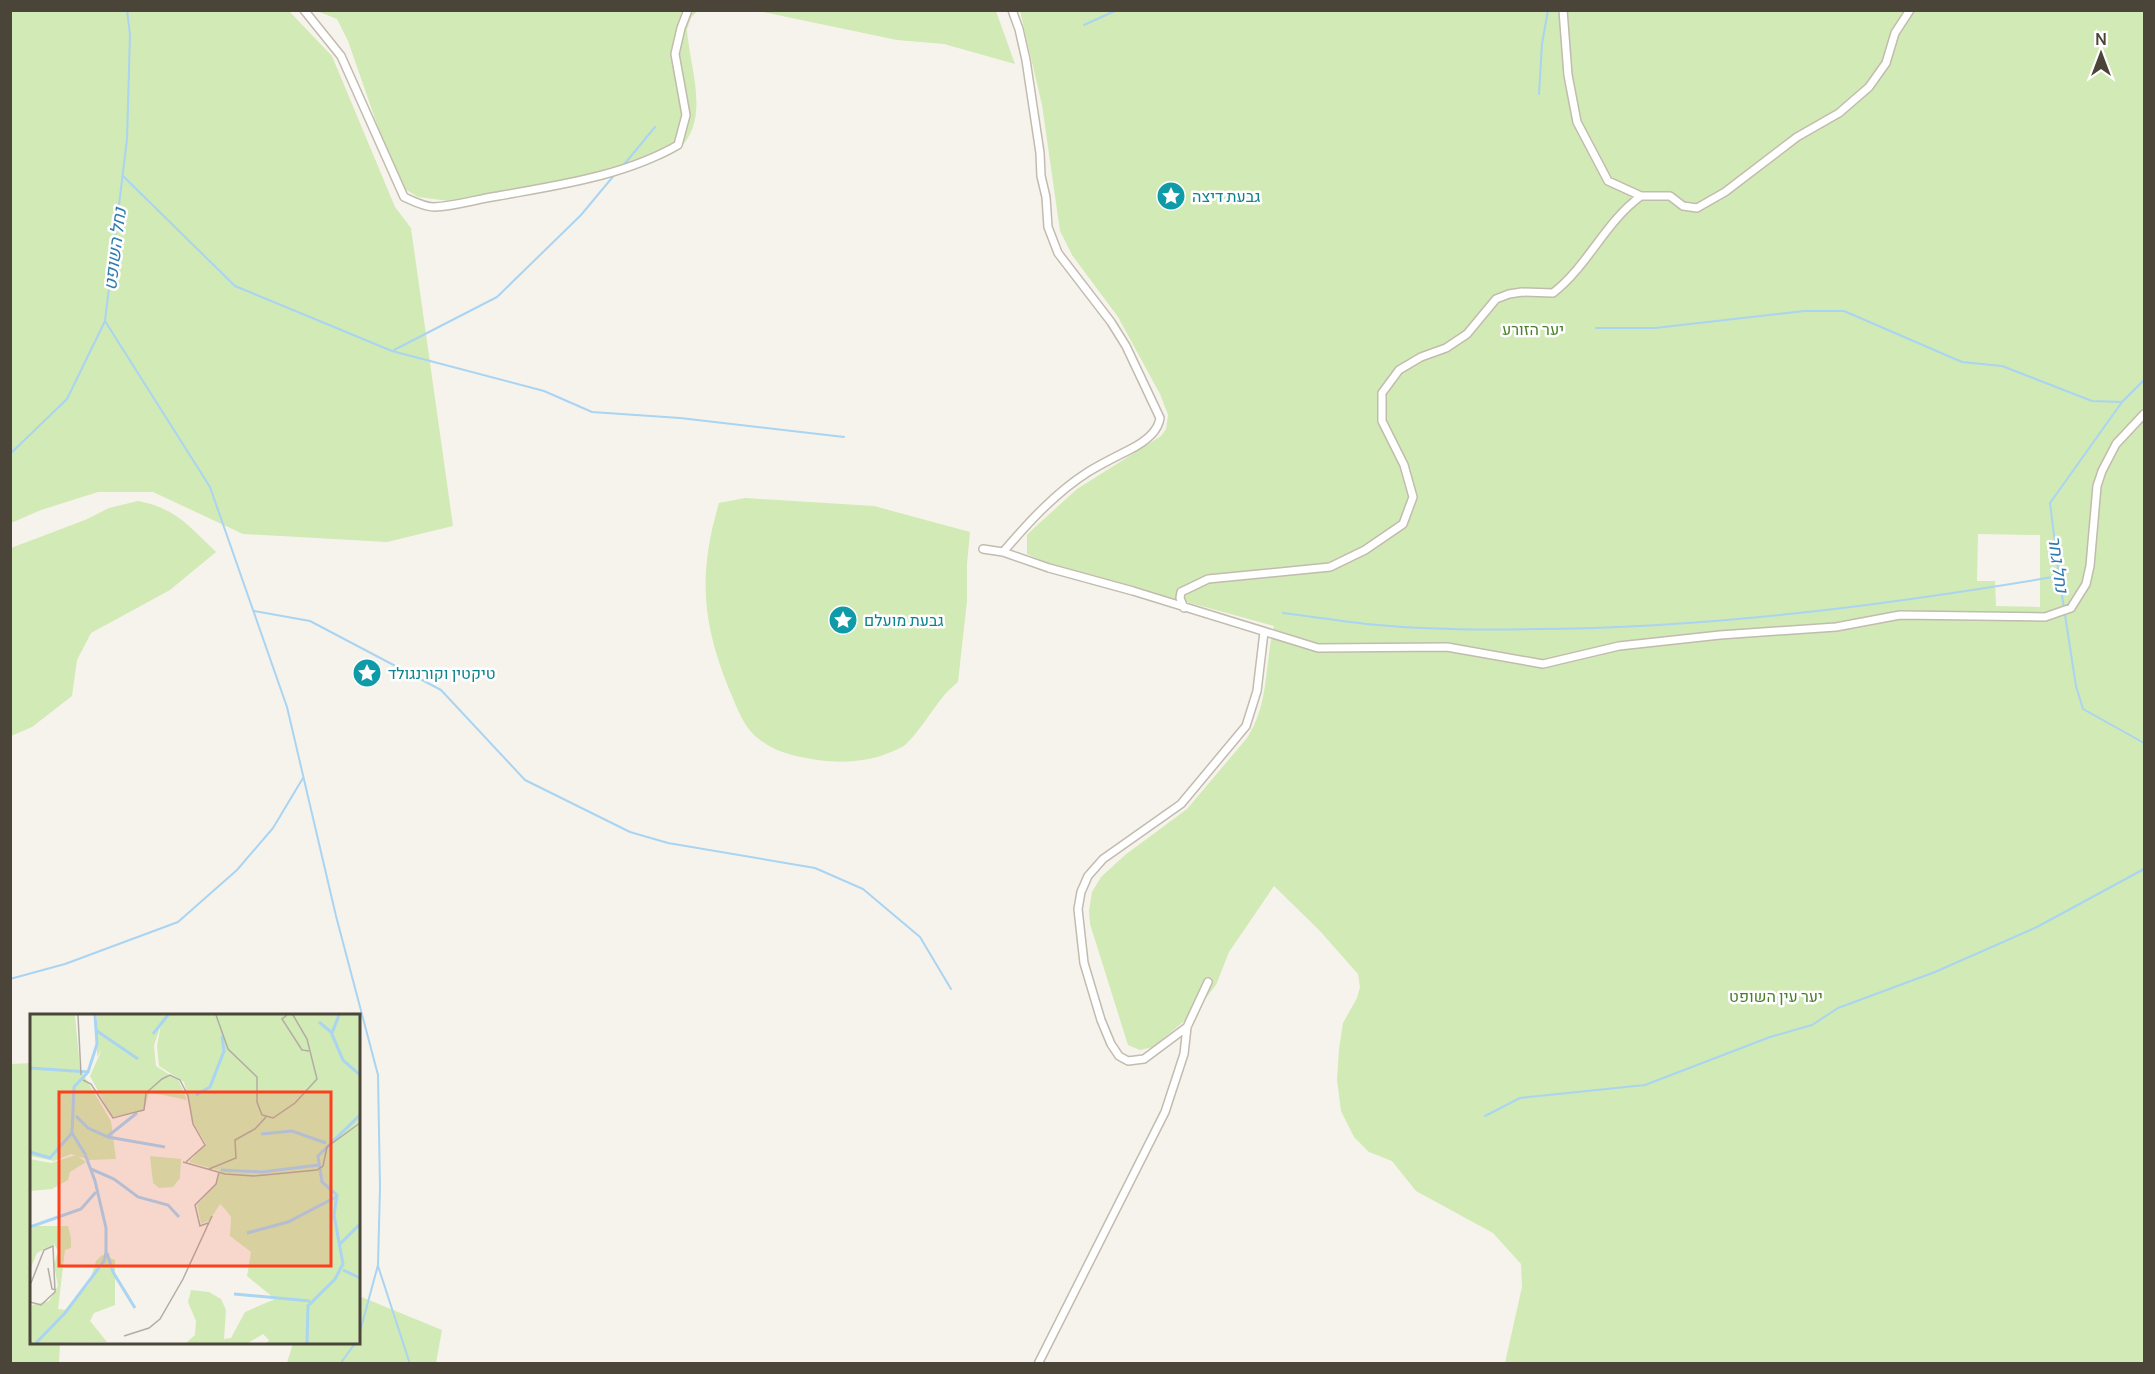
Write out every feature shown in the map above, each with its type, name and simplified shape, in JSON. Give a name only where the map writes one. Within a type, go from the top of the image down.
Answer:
[{"type":"street","points":[[304,10],[341,57],[404,197],[432,207],[527,191],[607,174],[653,160],[678,145],[686,115],[675,54],[688,10]]},
{"type":"street","points":[[1003,552],[1035,516],[1054,499],[1087,472],[1136,446],[1154,431],[1160,418],[1126,346],[1111,322],[1058,253],[1048,226],[1046,197],[1041,176],[1040,153],[1026,60],[1012,10]]},
{"type":"street","points":[[1563,10],[1568,75],[1577,122],[1608,181],[1641,196],[1670,196],[1683,206],[1697,208],[1725,192],[1797,137],[1839,113],[1869,87],[1886,63],[1895,33],[1910,10]]},
{"type":"street","points":[[1184,608],[1180,598],[1181,592],[1208,579],[1330,567],[1365,550],[1403,524],[1413,497],[1404,465],[1382,422],[1381,394],[1387,385],[1400,370],[1421,357],[1446,348],[1467,334],[1496,298],[1522,292],[1553,293],[1577,270],[1616,218],[1641,196]]},
{"type":"street","points":[[983,549],[1003,552],[1048,568],[1133,591],[1318,648],[1448,647],[1543,664],[1619,646],[1720,635],[1836,627],[1900,615],[2044,617],[2071,608],[2086,584],[2090,566],[2097,486],[2102,471],[2116,444],[2145,414]]},
{"type":"street","points":[[1187,1027],[1144,1059],[1128,1061],[1119,1056],[1104,1027],[1084,963],[1078,909],[1081,892],[1088,876],[1103,859],[1181,804],[1246,726],[1257,691],[1264,632]]},
{"type":"street","points":[[1038,1364],[1165,1112],[1184,1054],[1187,1027],[1208,982]]},
{"type":"green space","points":[[11,10],[289,11],[332,56],[395,207],[411,228],[453,526],[387,542],[243,534],[153,492],[98,492],[41,510],[11,523]]},
{"type":"green space","points":[[317,11],[697,11],[691,18],[687,29],[696,92],[694,124],[688,138],[678,150],[662,159],[519,190],[449,201],[418,197],[400,186],[394,173],[348,41],[337,19]]},
{"type":"green space","points":[[759,11],[996,11],[1015,64],[944,44],[897,40]]},
{"type":"green space","points":[[1020,11],[2144,11],[2144,1363],[1505,1363],[1522,1287],[1521,1264],[1493,1233],[1416,1191],[1392,1161],[1369,1152],[1354,1137],[1341,1111],[1337,1080],[1343,1023],[1357,998],[1360,987],[1358,974],[1320,931],[1274,886],[1229,952],[1216,985],[1194,1013],[1153,1047],[1140,1050],[1128,1045],[1090,924],[1089,911],[1092,892],[1101,877],[1125,855],[1187,809],[1247,738],[1260,711],[1274,626],[1049,564],[1027,554],[1027,535],[1034,528],[1077,489],[1161,436],[1166,429],[1168,415],[1160,394],[1118,317],[1072,255],[1060,231],[1042,105]],"holes":[[[1978,534],[2040,535],[2040,607],[1995,606],[1995,581],[1977,581]]]},
{"type":"green space","points":[[745,498],[874,506],[970,532],[967,601],[958,682],[945,694],[917,732],[902,747],[882,756],[861,760],[839,762],[810,759],[772,748],[753,734],[745,723],[729,689],[713,642],[708,619],[706,575],[712,529],[719,503]]},
{"type":"green space","points":[[138,501],[163,508],[173,514],[216,552],[170,590],[91,633],[77,660],[72,696],[32,727],[11,736],[11,548],[85,520],[109,508]]},
{"type":"green space","points":[[30,1063],[30,1344],[60,1344],[59,1363],[11,1363],[11,1064]]},
{"type":"green space","points":[[360,1296],[442,1330],[436,1363],[287,1363],[293,1344],[360,1344]]},
{"type":"waterway","name":"נחל השופט","points":[[10,454],[67,399],[105,321],[127,139],[130,35],[127,10]]},
{"type":"waterway","points":[[1084,25],[1117,10]]},
{"type":"waterway","points":[[1539,94],[1542,44],[1548,10]]},
{"type":"waterway","points":[[622,167],[655,127]]},
{"type":"waterway","points":[[394,350],[497,297],[581,215],[616,173]]},
{"type":"waterway","points":[[123,176],[235,286],[392,351],[544,391],[592,412],[680,418],[844,437]]},
{"type":"waterway","points":[[1596,328],[1655,328],[1804,311],[1844,311],[1962,362],[2002,366],[2092,401],[2122,402]]},
{"type":"waterway","points":[[105,321],[210,487],[287,707],[336,916],[378,1075],[380,1187],[378,1265],[360,1332]]},
{"type":"waterway","name":"נחל גחר","points":[[2144,380],[2122,402],[2050,503],[2076,686],[2083,709],[2144,743]]},
{"type":"waterway","points":[[1283,613],[1417,628],[1497,630],[1602,628],[1799,613],[2059,576]]},
{"type":"waterway","points":[[254,611],[310,621],[441,690],[525,780],[630,832],[668,843],[815,868],[863,889],[920,937],[951,989]]},
{"type":"waterway","points":[[10,979],[65,964],[178,922],[237,870],[273,828],[303,778]]},
{"type":"waterway","points":[[1485,1116],[1520,1098],[1645,1085],[1770,1037],[1812,1025],[1838,1008],[1935,972],[2037,927],[2144,869]]},
{"type":"waterway","points":[[378,1266],[410,1364]]},
{"type":"waterway","points":[[340,1364],[355,1344]]},
{"type":"place","name":"גבעת דיצה","points":[[1171,196]]},
{"type":"place","name":"גבעת מועלם","points":[[843,620]]},
{"type":"place","name":"טיקטין וקורנגולד","points":[[367,673]]},
{"type":"park label","name":"יער הזורע","points":[[1533,329]]},
{"type":"park label","name":"יער עין השופט","points":[[1776,996]]}]
